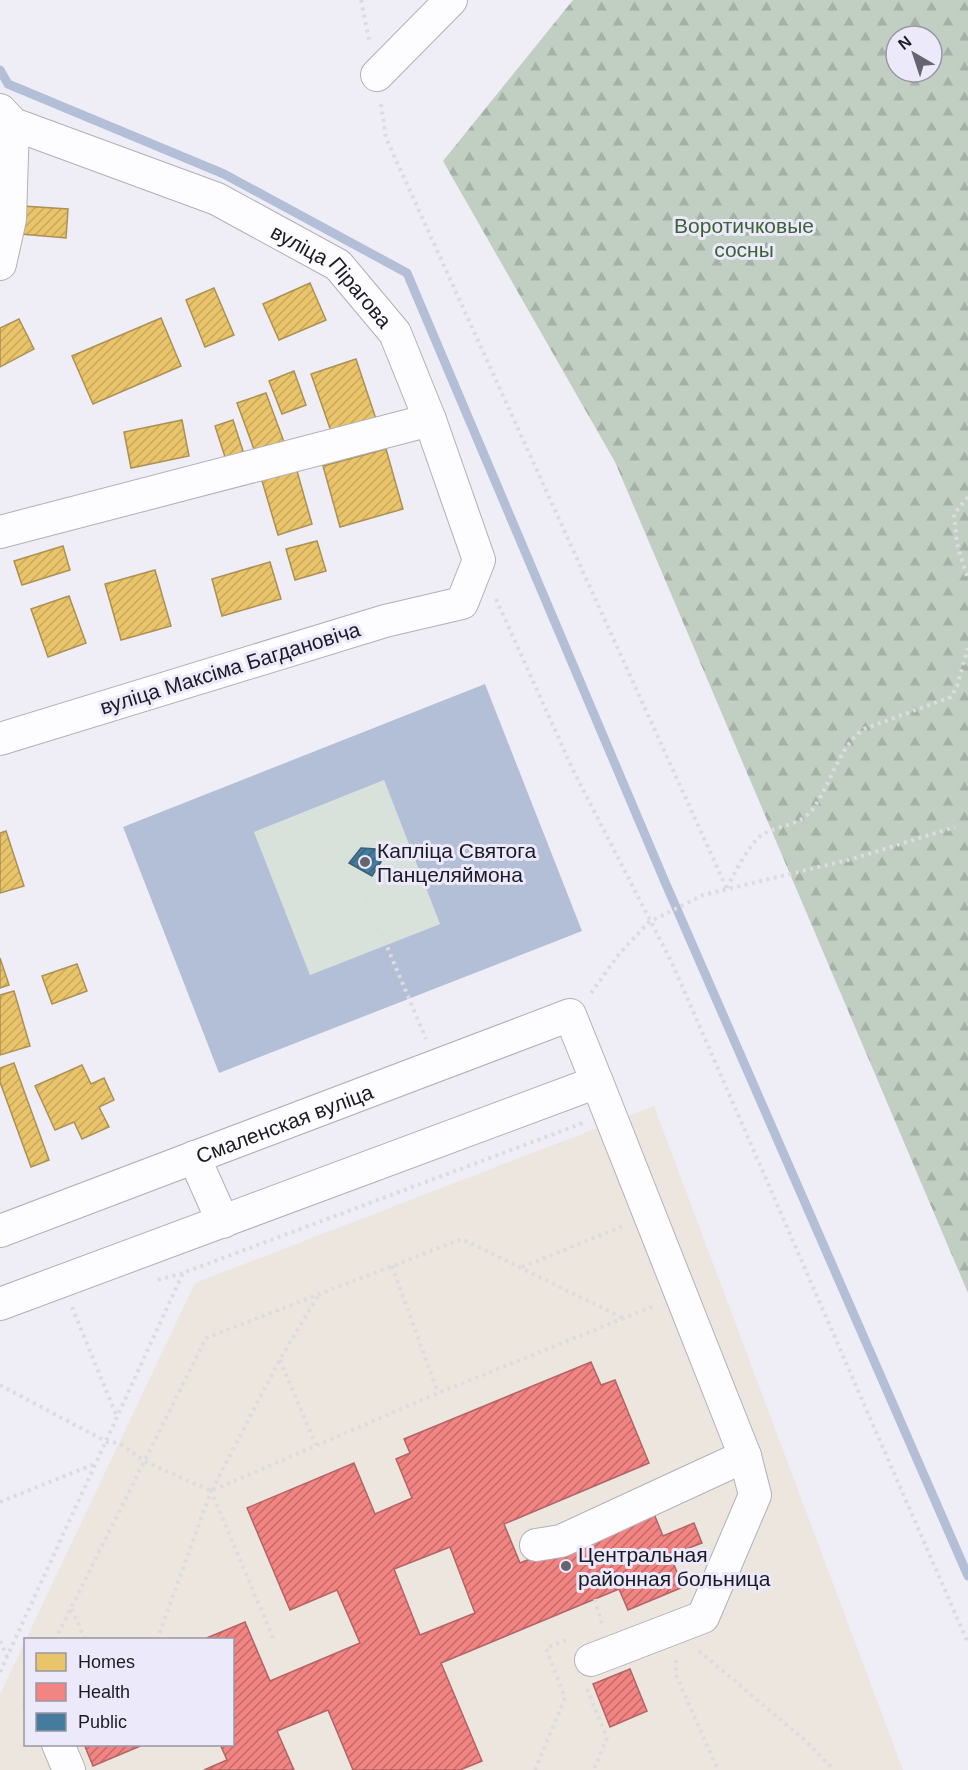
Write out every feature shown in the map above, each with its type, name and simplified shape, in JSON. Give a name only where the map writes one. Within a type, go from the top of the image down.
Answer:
[{"type":"street","points":[[377,75],[451,0]]},
{"type":"street","points":[[0,264],[10,219],[7,117]]},
{"type":"street","name":"вуліца Пірагова","points":[[7,117],[217,199],[338,265],[395,333],[430,420],[479,560]]},
{"type":"street","points":[[0,532],[430,420]]},
{"type":"street","name":"вуліца Максіма Багдановіча","points":[[0,739],[385,621],[462,603],[479,560]]},
{"type":"street","points":[[570,1015],[744,1456],[755,1495],[703,1617],[591,1660]]},
{"type":"street","name":"Смаленская вуліца","points":[[0,1231],[570,1015]]},
{"type":"street","points":[[0,1304],[597,1082]]},
{"type":"street","points":[[194,1157],[223,1222]]},
{"type":"street","points":[[536,1545],[561,1541],[744,1456]]},
{"type":"street","points":[[59,1746],[69,1770]]},
{"type":"path","points":[[361,0],[377,75],[386,138],[727,889]]},
{"type":"path","points":[[968,497],[954,514],[957,544],[968,580]]},
{"type":"path","points":[[479,560],[573,770],[672,963],[968,1643]]},
{"type":"path","points":[[727,889],[740,865],[762,835],[788,826],[812,811],[853,736],[864,729],[951,697],[957,686],[968,648]]},
{"type":"path","points":[[570,1015],[584,1002],[619,954],[649,922],[703,895],[852,859],[955,827]]},
{"type":"path","points":[[367,899],[416,1015]]},
{"type":"path","points":[[150,1283],[183,1273],[588,1121]]},
{"type":"path","points":[[521,1267],[629,1224]]},
{"type":"path","points":[[56,1638],[206,1338],[462,1239],[625,1319]]},
{"type":"path","points":[[392,1266],[438,1393]]},
{"type":"path","points":[[0,1672],[183,1273]]},
{"type":"path","points":[[211,1491],[438,1393],[625,1319],[671,1299],[678,1289]]},
{"type":"path","points":[[158,1638],[211,1491],[280,1359],[320,1294]]},
{"type":"path","points":[[83,1303],[72,1306],[117,1418]]},
{"type":"path","points":[[280,1359],[316,1446]]},
{"type":"path","points":[[0,1385],[107,1442],[118,1443],[146,1462],[211,1491],[274,1640]]},
{"type":"path","points":[[0,1502],[97,1463]]},
{"type":"path","points":[[71,1608],[84,1638]]},
{"type":"path","points":[[675,1627],[676,1675],[718,1770]]},
{"type":"path","points":[[675,1627],[694,1647],[806,1741],[834,1770]]},
{"type":"path","points":[[0,1641],[7,1657]]},
{"type":"path","points":[[591,1660],[584,1682],[607,1738],[594,1770]]},
{"type":"shaded area","points":[[384,780],[440,924],[310,975],[254,832]]},
{"type":"shaded area","points":[[654,1106],[903,1770],[0,1770],[0,1695],[24,1643],[24,1746],[234,1746],[234,1638],[26,1638],[195,1283]]},
{"type":"green space","name":"Воротичковые сосны","points":[[573,0],[968,0],[968,1293],[615,462],[443,161]]},
{"type":"water","points":[[485,684],[582,931],[219,1073],[123,827]],"holes":[[[384,780],[440,924],[310,975],[254,832]]]},
{"type":"building: Homes","points":[[23,206],[68,209],[66,238],[21,234]]},
{"type":"building: Homes","points":[[310,283],[326,320],[279,340],[263,304]]},
{"type":"building: Homes","points":[[214,288],[234,335],[205,347],[186,300]]},
{"type":"building: Homes","points":[[161,318],[181,366],[93,404],[72,356]]},
{"type":"building: Homes","points":[[19,319],[34,349],[0,367],[0,328]]},
{"type":"building: Homes","points":[[356,359],[376,419],[332,434],[311,374]]},
{"type":"building: Homes","points":[[294,371],[306,405],[282,414],[269,381]]},
{"type":"building: Homes","points":[[266,393],[284,442],[255,452],[237,403]]},
{"type":"building: Homes","points":[[182,420],[189,456],[131,468],[124,432]]},
{"type":"building: Homes","points":[[233,420],[244,454],[226,460],[215,426]]},
{"type":"building: Homes","points":[[386,449],[403,509],[340,527],[323,466]]},
{"type":"building: Homes","points":[[295,464],[312,524],[278,535],[260,474]]},
{"type":"building: Homes","points":[[317,541],[326,571],[295,580],[286,549]]},
{"type":"building: Homes","points":[[63,546],[70,570],[22,585],[14,561]]},
{"type":"building: Homes","points":[[270,562],[281,599],[222,616],[212,579]]},
{"type":"building: Homes","points":[[155,570],[171,626],[121,640],[105,584]]},
{"type":"building: Homes","points":[[69,596],[86,643],[48,657],[31,609]]},
{"type":"building: Homes","points":[[6,831],[24,886],[0,893],[0,833]]},
{"type":"building: Homes","points":[[0,958],[9,985],[0,988]]},
{"type":"building: Homes","points":[[77,964],[87,991],[52,1004],[42,976]]},
{"type":"building: Homes","points":[[14,991],[30,1046],[0,1055],[0,995]]},
{"type":"building: Homes","points":[[14,1063],[49,1160],[31,1167],[0,1082],[0,1068]]},
{"type":"building: Homes","points":[[82,1065],[91,1084],[104,1078],[114,1100],[99,1107],[109,1127],[82,1139],[74,1122],[55,1130],[35,1086]]},
{"type":"building: Health","name":"Центральная районная больница","points":[[591,1362],[601,1385],[615,1380],[649,1463],[504,1524],[520,1563],[652,1509],[663,1536],[694,1523],[702,1543],[670,1555],[683,1587],[628,1610],[619,1589],[441,1663],[482,1761],[460,1770],[353,1770],[328,1710],[277,1731],[294,1770],[204,1770],[227,1760],[221,1746],[234,1746],[234,1638],[207,1638],[245,1622],[270,1681],[360,1643],[337,1590],[290,1610],[247,1508],[354,1463],[375,1514],[412,1498],[396,1459],[410,1453],[404,1439]],"holes":[[[450,1547],[475,1613],[420,1635],[394,1569]]]},
{"type":"building: Health","points":[[630,1669],[647,1711],[610,1727],[593,1684]]},
{"type":"building: Health","points":[[85,1746],[140,1746],[93,1766]]},
{"type":"building: Public","name":"Капліца Святога Панцеляймона","points":[[361,848],[376,849],[381,862],[372,876],[349,863]]},
{"type":"waterway","points":[[0,70],[8,84],[224,174],[407,273],[665,882],[968,1576]]},
{"type":"place","name":"Капліца Святога Панцеляймона","points":[[365,862]]},
{"type":"place","name":"Центральная районная больница","points":[[566,1566]]}]
